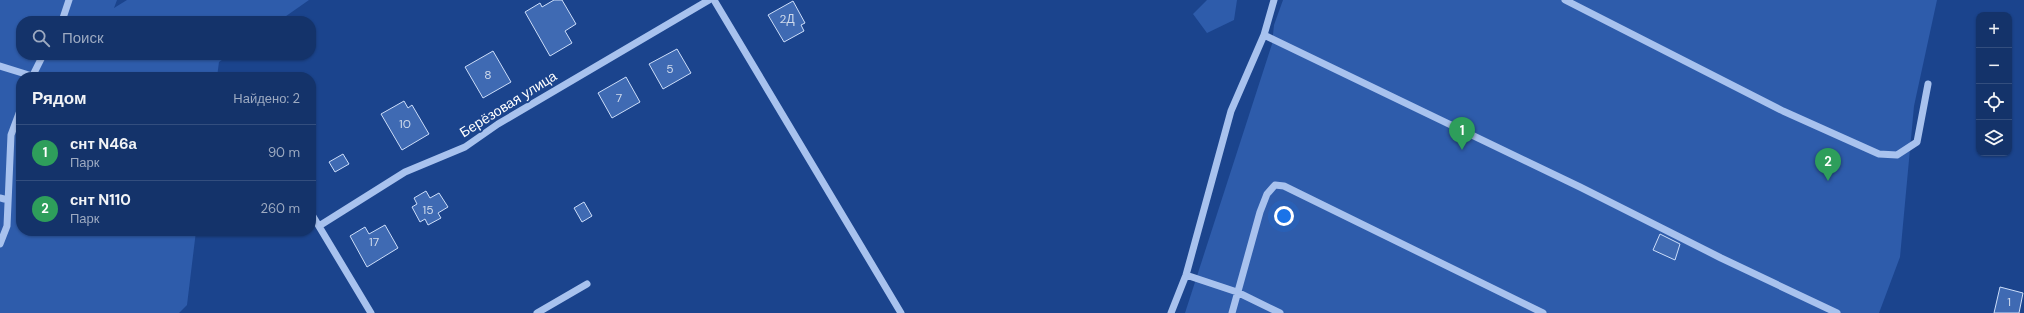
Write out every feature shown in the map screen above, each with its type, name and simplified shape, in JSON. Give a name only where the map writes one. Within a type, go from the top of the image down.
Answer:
[{"type":"street","points":[[64,16],[69,0]]},
{"type":"street","name":"Берёзовая улица","points":[[319,226],[405,172],[465,148],[498,124],[708,0]]},
{"type":"street","points":[[714,0],[901,313]]},
{"type":"street","points":[[1171,313],[1186,275],[1231,111],[1264,35],[1274,0]]},
{"type":"street","points":[[1565,0],[1783,111],[1879,154],[1897,155],[1917,142],[1928,84]]},
{"type":"street","points":[[1264,35],[1837,313]]},
{"type":"street","points":[[34,72],[41,60]]},
{"type":"street","points":[[0,66],[19,72]]},
{"type":"street","points":[[0,244],[7,226],[11,135],[16,122]]},
{"type":"street","points":[[1232,313],[1260,212],[1267,194],[1275,185],[1284,186],[1542,313]]},
{"type":"street","points":[[0,198],[8,200]]},
{"type":"street","points":[[316,221],[371,313]]},
{"type":"street","points":[[1186,275],[1237,292],[1280,313]]},
{"type":"street","points":[[537,313],[587,284]]},
{"type":"shaded area","points":[[0,0],[117,0],[114,8],[127,0],[309,0],[286,16],[16,16],[16,60],[222,60],[219,62],[218,72],[16,72],[16,236],[195,236],[187,305],[179,313],[0,313]]},
{"type":"shaded area","points":[[1207,0],[1237,0],[1234,20],[1207,33],[1193,14]]},
{"type":"shaded area","points":[[1283,0],[1937,0],[1914,106],[1900,257],[1879,313],[1185,313],[1272,44],[1274,25]]},
{"type":"building","points":[[554,0],[562,0],[576,24],[565,31],[572,43],[550,56],[525,12],[540,3],[542,7]]},
{"type":"building","points":[[793,1],[805,23],[801,25],[804,31],[784,42],[768,15]]},
{"type":"building","points":[[677,49],[691,73],[663,89],[649,64]]},
{"type":"building","points":[[493,51],[511,82],[483,98],[465,67]]},
{"type":"building","points":[[626,77],[640,102],[612,118],[598,93]]},
{"type":"building","points":[[404,101],[408,108],[412,105],[429,134],[402,150],[381,114]]},
{"type":"building","points":[[343,154],[349,164],[335,172],[329,162]]},
{"type":"building","points":[[426,191],[430,198],[439,193],[448,207],[438,213],[441,218],[428,225],[425,219],[420,222],[412,207],[417,204],[414,198]]},
{"type":"building","points":[[584,202],[592,216],[582,222],[574,208]]},
{"type":"building","points":[[385,225],[398,248],[367,267],[350,236],[365,227],[369,234]]},
{"type":"building","points":[[1660,234],[1680,244],[1675,260],[1653,250]]},
{"type":"building","points":[[2000,287],[2023,293],[2019,313],[1994,313]]},
{"type":"place","name":"снт N46а","points":[[1462,150]]},
{"type":"place","name":"снт N110","points":[[1828,181]]}]
